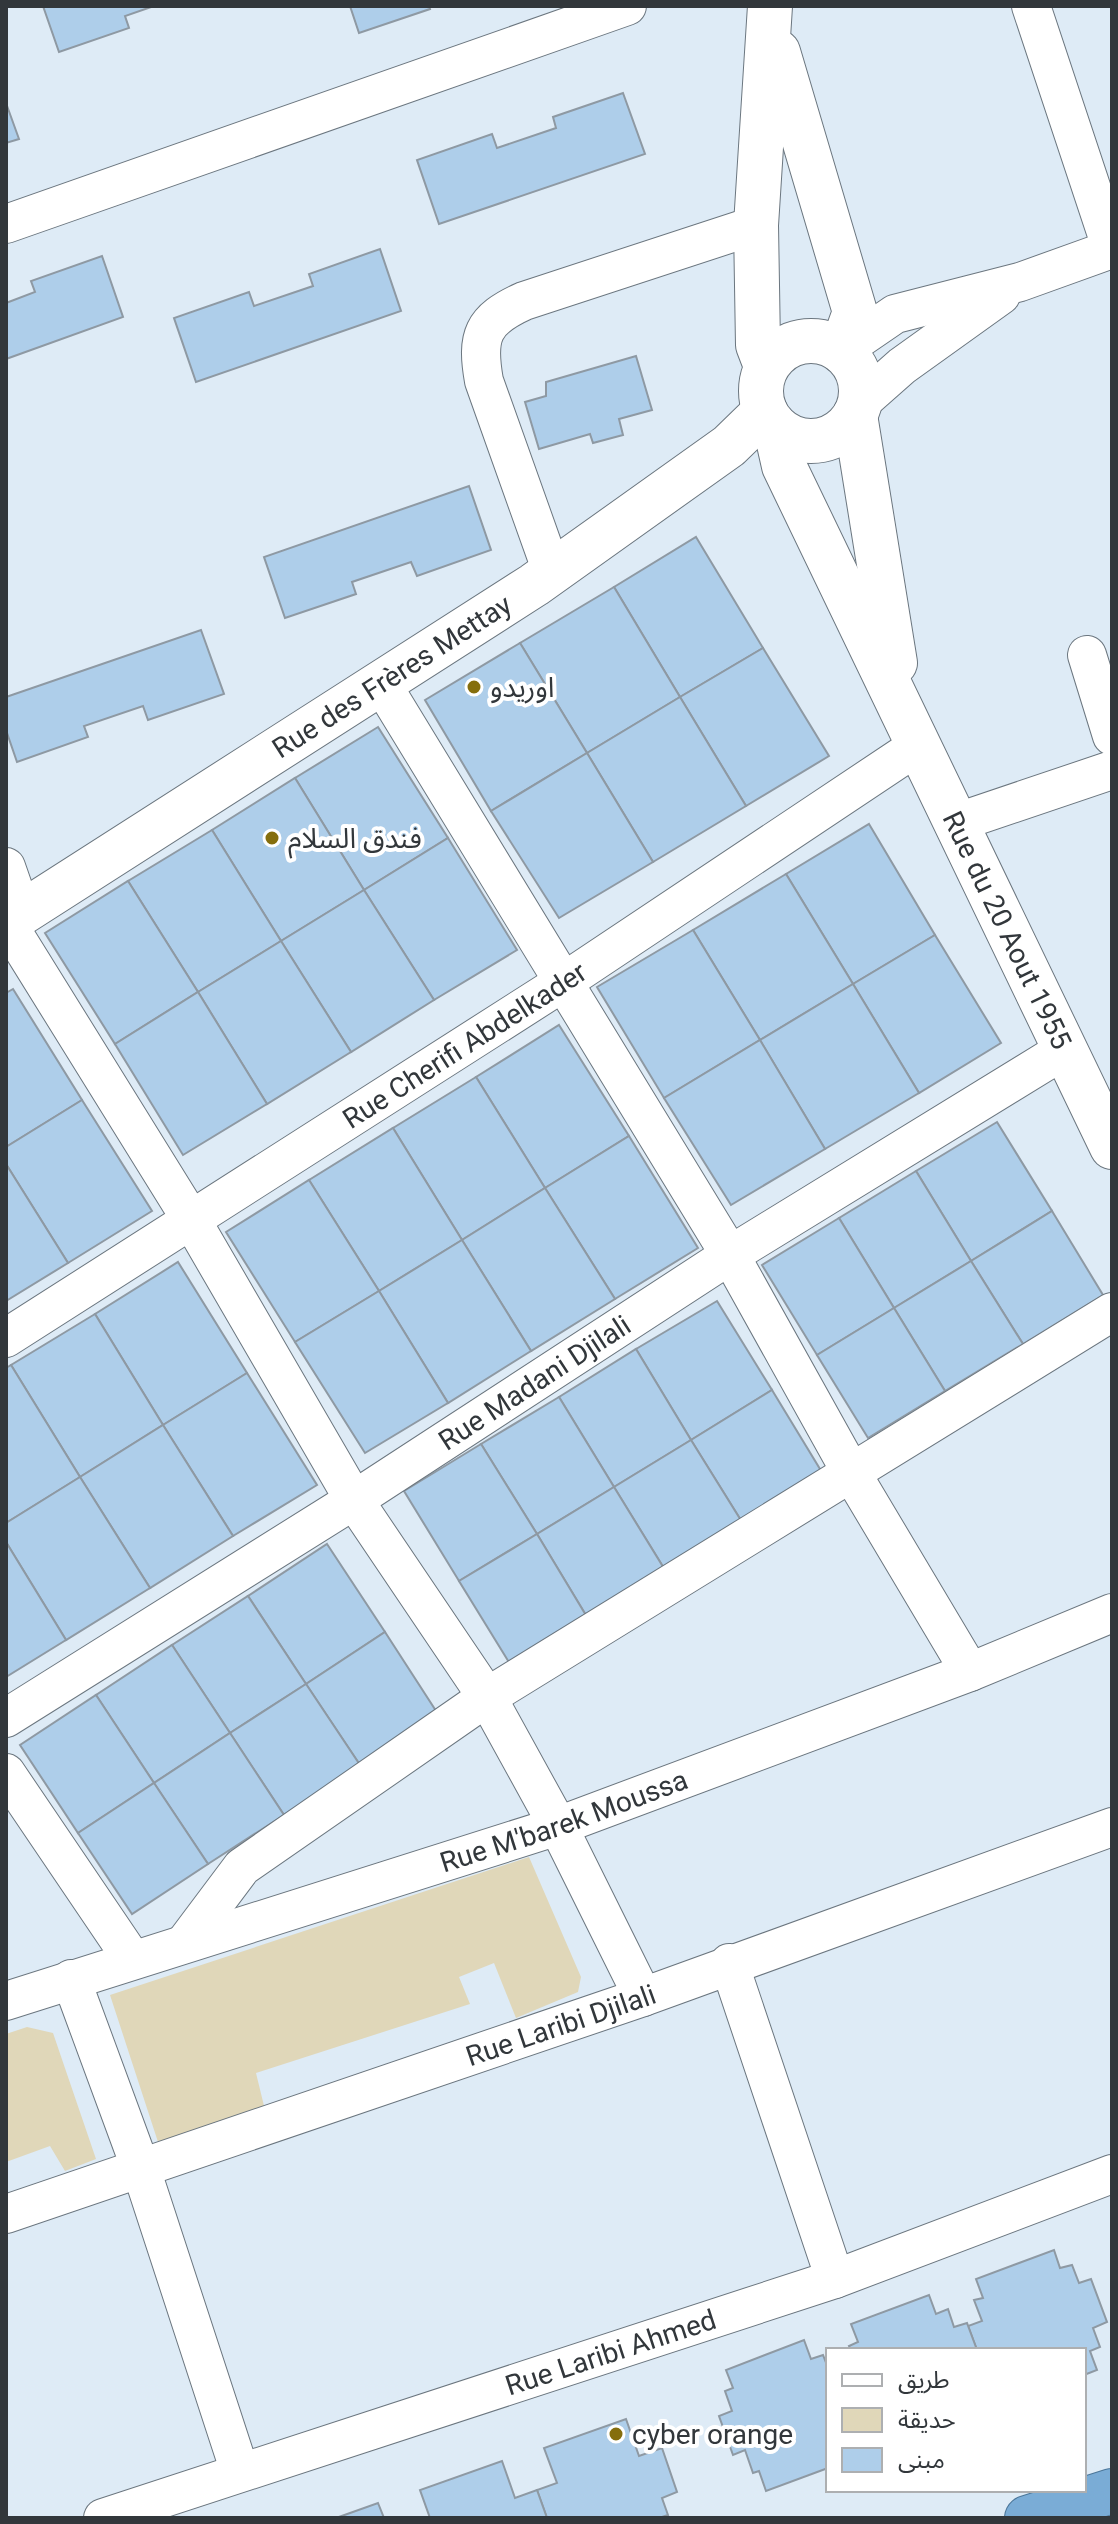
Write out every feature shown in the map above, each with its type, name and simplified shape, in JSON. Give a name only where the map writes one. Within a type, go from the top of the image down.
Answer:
[{"type":"highway","points":[[1027,2518],[1112,2491]]},
{"type":"street","points":[[6,224],[627,6]]},
{"type":"street","points":[[841,351],[895,314],[1020,282],[1112,249],[1031,6]]},
{"type":"street","points":[[770,15],[756,225],[758,345],[766,366],[761,396],[784,466],[911,729]]},
{"type":"street","points":[[770,15],[855,312],[841,351]]},
{"type":"street","points":[[552,572],[484,381],[479,355],[484,329],[500,312],[524,301],[756,225]]},
{"type":"street","points":[[770,419],[791,436],[818,440],[843,429],[857,410],[902,366],[1020,282]]},
{"type":"street","points":[[766,366],[778,353],[809,341],[826,343],[841,351],[859,377],[857,410],[911,729]]},
{"type":"street","name":"Rue des Frères Mettay","points":[[12,920],[552,572],[770,419]]},
{"type":"street","points":[[1087,655],[1112,736]]},
{"type":"street","points":[[381,683],[730,1255],[852,1474],[970,1672]]},
{"type":"street","name":"Rue du 20 Aout 1955","points":[[911,729],[1112,1147]]},
{"type":"street","name":"Rue Cherifi Abdelkader","points":[[6,1338],[565,981],[911,729]]},
{"type":"street","points":[[955,823],[1112,770]]},
{"type":"street","points":[[6,867],[12,920],[354,1500],[487,1697],[558,1826],[643,1997]]},
{"type":"street","name":"Rue Madani Djilali","points":[[6,1718],[354,1500],[730,1255],[1064,1050]]},
{"type":"street","points":[[185,1943],[242,1867],[487,1697],[1112,1312]]},
{"type":"street","name":"Rue M'barek Moussa","points":[[6,2001],[558,1826],[970,1672],[1112,1613]]},
{"type":"street","points":[[6,1773],[132,1959]]},
{"type":"street","name":"Rue Laribi Djilali","points":[[6,2214],[643,1997],[729,1963],[1112,1827]]},
{"type":"street","points":[[729,1963],[835,2279]]},
{"type":"street","points":[[71,1979],[141,2169],[240,2472]]},
{"type":"street","name":"Rue Laribi Ahmed","points":[[103,2518],[835,2279],[1112,2174]]},
{"type":"green space","points":[[529,1857],[581,1977],[578,1992],[516,2018],[494,1963],[459,1977],[470,2004],[256,2073],[265,2110],[158,2142],[110,1995]]},
{"type":"green space","points":[[27,2027],[53,2033],[96,2159],[65,2171],[50,2146],[6,2162],[6,2034]]},
{"type":"building","points":[[43,6],[154,6],[125,16],[129,28],[59,52]]},
{"type":"building","points":[[350,6],[429,6],[430,9],[359,33]]},
{"type":"building","points":[[623,93],[645,154],[439,224],[417,160],[492,134],[497,148],[556,128],[553,117]]},
{"type":"building","points":[[6,103],[19,139],[6,143]]},
{"type":"building","points":[[380,249],[401,311],[196,382],[174,318],[249,292],[254,306],[313,286],[309,274]]},
{"type":"building","points":[[102,256],[123,317],[6,359],[6,303],[35,292],[31,281]]},
{"type":"building","points":[[636,356],[652,410],[619,419],[623,435],[593,443],[590,434],[539,449],[525,402],[546,396],[546,382]]},
{"type":"building","points":[[469,486],[491,550],[417,576],[411,562],[352,582],[356,594],[285,618],[264,557]]},
{"type":"building","points":[[696,537],[763,648],[680,697],[614,587]]},
{"type":"building","points":[[614,587],[680,697],[587,753],[520,643]]},
{"type":"building","points":[[201,630],[224,694],[148,720],[143,706],[84,726],[88,737],[17,762],[6,730],[6,697]]},
{"type":"building","points":[[520,643],[587,753],[491,811],[425,700]]},
{"type":"building","points":[[763,648],[829,756],[746,806],[680,697]]},
{"type":"building","points":[[680,697],[746,806],[653,862],[587,753]]},
{"type":"building","points":[[378,727],[448,838],[364,890],[295,778]]},
{"type":"building","points":[[587,753],[653,862],[559,918],[491,811]]},
{"type":"building","points":[[295,778],[364,890],[281,941],[212,830]]},
{"type":"building","points":[[869,824],[935,935],[853,984],[786,874]]},
{"type":"building","points":[[212,830],[281,941],[198,992],[128,881]]},
{"type":"building","points":[[448,838],[517,950],[434,1000],[364,890]]},
{"type":"building","points":[[786,874],[853,984],[760,1040],[693,930]]},
{"type":"building","points":[[128,881],[198,992],[115,1044],[45,933]]},
{"type":"building","points":[[364,890],[434,1000],[351,1052],[281,941]]},
{"type":"building","points":[[693,930],[760,1040],[664,1098],[597,987]]},
{"type":"building","points":[[935,935],[1001,1043],[919,1093],[853,984]]},
{"type":"building","points":[[281,941],[351,1052],[267,1104],[198,992]]},
{"type":"building","points":[[853,984],[919,1093],[825,1149],[760,1040]]},
{"type":"building","points":[[13,989],[82,1100],[6,1147],[6,993]]},
{"type":"building","points":[[198,992],[267,1104],[183,1155],[115,1044]]},
{"type":"building","points":[[559,1025],[629,1136],[545,1188],[476,1077]]},
{"type":"building","points":[[760,1040],[825,1149],[731,1205],[664,1098]]},
{"type":"building","points":[[476,1077],[545,1188],[462,1240],[393,1128]]},
{"type":"building","points":[[82,1100],[152,1211],[68,1263],[6,1164],[6,1147]]},
{"type":"building","points":[[997,1122],[1052,1211],[971,1261],[916,1171]]},
{"type":"building","points":[[393,1128],[462,1240],[379,1291],[309,1180]]},
{"type":"building","points":[[629,1136],[698,1248],[615,1299],[545,1188]]},
{"type":"building","points":[[6,1164],[68,1263],[6,1301]]},
{"type":"building","points":[[916,1171],[971,1261],[894,1308],[839,1218]]},
{"type":"building","points":[[309,1180],[379,1291],[295,1342],[226,1232]]},
{"type":"building","points":[[545,1188],[615,1299],[531,1351],[462,1240]]},
{"type":"building","points":[[1052,1211],[1103,1295],[1023,1344],[971,1261]]},
{"type":"building","points":[[839,1218],[894,1308],[817,1355],[762,1265]]},
{"type":"building","points":[[462,1240],[531,1351],[448,1403],[379,1291]]},
{"type":"building","points":[[971,1261],[1023,1344],[945,1391],[894,1308]]},
{"type":"building","points":[[178,1262],[247,1373],[163,1425],[95,1314]]},
{"type":"building","points":[[379,1291],[448,1403],[365,1453],[295,1342]]},
{"type":"building","points":[[717,1301],[772,1390],[691,1440],[636,1349]]},
{"type":"building","points":[[894,1308],[945,1391],[868,1438],[817,1355]]},
{"type":"building","points":[[95,1314],[163,1425],[80,1477],[11,1365]]},
{"type":"building","points":[[636,1349],[691,1440],[614,1487],[559,1397]]},
{"type":"building","points":[[11,1365],[80,1477],[6,1523],[6,1368]]},
{"type":"building","points":[[247,1373],[317,1485],[233,1536],[163,1425]]},
{"type":"building","points":[[772,1390],[823,1474],[742,1522],[691,1440]]},
{"type":"building","points":[[559,1397],[614,1487],[537,1534],[481,1444]]},
{"type":"building","points":[[163,1425],[233,1536],[150,1588],[80,1477]]},
{"type":"building","points":[[691,1440],[742,1522],[665,1570],[614,1487]]},
{"type":"building","points":[[481,1444],[537,1534],[459,1581],[404,1491]]},
{"type":"building","points":[[80,1477],[150,1588],[66,1640],[6,1542],[6,1523]]},
{"type":"building","points":[[614,1487],[665,1570],[587,1617],[537,1534]]},
{"type":"building","points":[[537,1534],[587,1617],[510,1664],[459,1581]]},
{"type":"building","points":[[6,1542],[66,1640],[6,1677]]},
{"type":"building","points":[[327,1544],[385,1632],[306,1684],[248,1596]]},
{"type":"building","points":[[248,1596],[306,1684],[230,1733],[172,1645]]},
{"type":"building","points":[[385,1632],[438,1714],[360,1765],[306,1684]]},
{"type":"building","points":[[172,1645],[230,1733],[154,1783],[96,1695]]},
{"type":"building","points":[[306,1684],[360,1765],[284,1815],[230,1733]]},
{"type":"building","points":[[96,1695],[154,1783],[78,1833],[20,1745]]},
{"type":"building","points":[[230,1733],[284,1815],[208,1864],[154,1783]]},
{"type":"building","points":[[154,1783],[208,1864],[132,1914],[78,1833]]},
{"type":"building","points":[[1054,2250],[1060,2268],[1072,2265],[1079,2283],[1091,2279],[1107,2322],[1093,2328],[1100,2347],[1090,2351],[1097,2370],[1086,2374],[1086,2348],[976,2348],[968,2326],[982,2321],[974,2300],[983,2298],[976,2279]]},
{"type":"building","points":[[929,2295],[936,2314],[948,2309],[954,2327],[967,2323],[976,2348],[850,2348],[858,2342],[851,2324]]},
{"type":"building","points":[[804,2340],[811,2359],[823,2355],[826,2363],[826,2469],[766,2491],[759,2471],[753,2473],[745,2450],[733,2455],[719,2416],[732,2411],[725,2391],[733,2388],[726,2370]]},
{"type":"building","points":[[626,2419],[639,2456],[662,2448],[677,2492],[662,2498],[668,2515],[659,2518],[547,2518],[537,2490],[557,2483],[544,2448]]},
{"type":"building","points":[[502,2461],[515,2498],[537,2490],[547,2518],[430,2518],[420,2490]]},
{"type":"building","points":[[378,2503],[384,2518],[336,2518]]},
{"type":"place","name":"اوريدو","points":[[474,687]]},
{"type":"place","name":"فندق السلام","points":[[272,838]]},
{"type":"place","name":"cyber orange","points":[[616,2434]]}]
